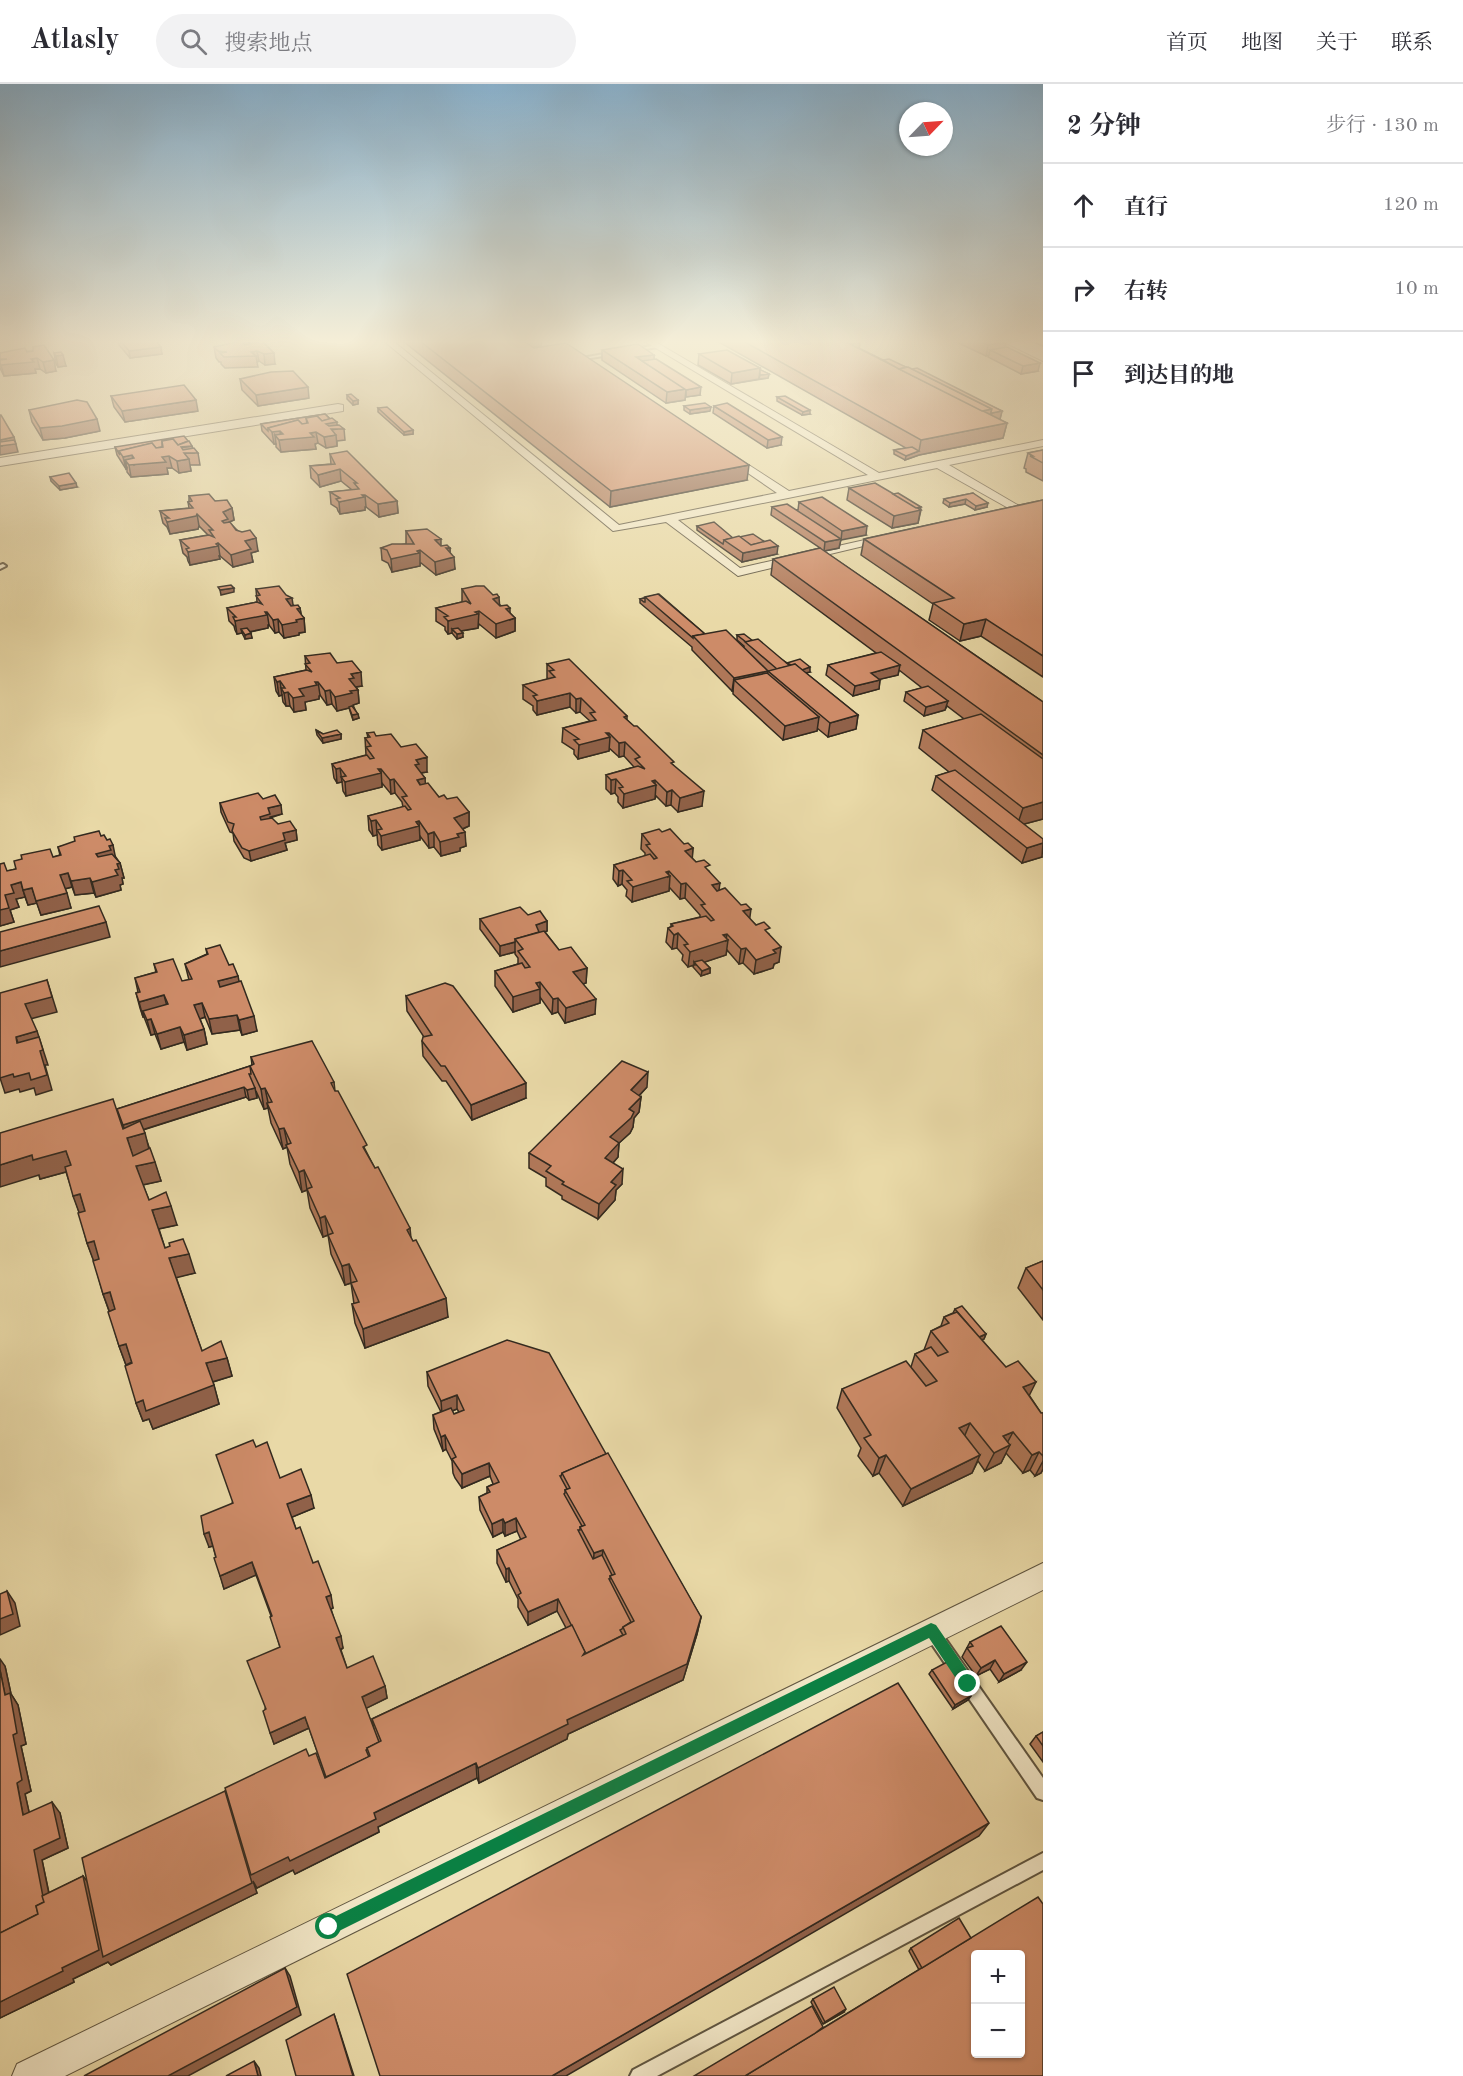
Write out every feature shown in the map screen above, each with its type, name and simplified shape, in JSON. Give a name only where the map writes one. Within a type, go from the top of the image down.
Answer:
[{"type":"street","points":[[0,462],[176,434]]},
{"type":"street","points":[[501,434],[617,529],[1043,443]]},
{"type":"street","points":[[806,434],[877,476]]},
{"type":"street","points":[[719,449],[787,495]]},
{"type":"street","points":[[939,464],[1020,510],[987,518]]},
{"type":"street","points":[[669,519],[738,572],[898,537]]},
{"type":"street","points":[[820,554],[839,568]]},
{"type":"street","points":[[29,2076],[1043,1576]]},
{"type":"lane","points":[[931,1630],[1043,1792]]},
{"type":"lane","points":[[639,2076],[1043,1861]]},
{"type":"building","points":[[0,434],[12,434],[14,437],[0,440]]},
{"type":"building","points":[[311,434],[314,437],[279,440],[275,435]]},
{"type":"building","points":[[319,434],[336,435],[324,437]]},
{"type":"building","points":[[538,434],[702,434],[749,465],[611,491]]},
{"type":"building","points":[[758,434],[777,434],[782,437],[768,440]]},
{"type":"building","points":[[910,434],[952,434],[921,440]]},
{"type":"building","points":[[184,436],[188,441],[178,445],[173,439],[162,441],[162,447],[156,448],[152,443],[119,451],[120,455],[115,447]]},
{"type":"building","points":[[173,439],[178,445],[189,441],[192,446],[181,447],[183,450],[194,448],[198,453],[184,453],[189,459],[177,461],[169,456],[162,457],[166,462],[129,465],[125,460],[134,458],[132,455],[123,457],[119,451],[152,443],[156,448],[163,447],[162,441]]},
{"type":"building","points":[[14,440],[16,444],[0,446],[0,442]]},
{"type":"building","points":[[912,447],[919,451],[906,456],[894,450]]},
{"type":"building","points":[[1043,450],[1043,463],[1028,453]]},
{"type":"building","points":[[347,451],[397,501],[378,504],[365,495],[339,502],[336,499],[340,498],[330,492],[359,489],[354,483],[357,483],[340,469],[318,475],[310,466],[335,464],[330,454]]},
{"type":"building","points":[[69,473],[76,483],[59,486],[50,477]]},
{"type":"building","points":[[875,483],[921,510],[894,516],[849,488]]},
{"type":"building","points":[[898,493],[921,507],[916,508],[893,494]]},
{"type":"building","points":[[973,493],[988,503],[976,506],[966,499],[950,503],[944,499]]},
{"type":"building","points":[[209,494],[215,501],[227,500],[232,508],[223,512],[228,519],[222,521],[224,523],[230,522],[236,530],[242,532],[250,530],[256,538],[245,541],[251,549],[231,555],[218,543],[216,544],[218,546],[188,552],[186,549],[189,548],[180,540],[209,535],[214,537],[209,530],[213,530],[197,514],[167,522],[165,518],[169,518],[160,511],[193,508],[188,502],[192,501],[189,496]]},
{"type":"building","points":[[822,497],[867,526],[842,531],[799,502]]},
{"type":"building","points":[[1043,500],[1043,656],[986,619],[964,624],[933,603],[954,598],[864,539]]},
{"type":"building","points":[[787,504],[841,539],[825,542],[772,507]]},
{"type":"building","points":[[714,522],[733,538],[724,540],[723,544],[697,526]]},
{"type":"building","points":[[427,529],[441,539],[435,540],[441,546],[447,545],[450,548],[446,548],[454,557],[435,562],[420,550],[417,551],[419,553],[391,559],[387,550],[381,548],[392,544],[414,544],[406,531]]},
{"type":"building","points":[[753,534],[765,542],[751,545],[739,537]]},
{"type":"building","points":[[739,536],[751,545],[770,540],[778,546],[743,553],[724,540]]},
{"type":"building","points":[[820,548],[1043,702],[1043,755],[773,559]]},
{"type":"building","points":[[231,585],[234,588],[220,590],[218,587]]},
{"type":"building","points":[[279,586],[286,595],[292,598],[286,599],[291,606],[298,605],[300,608],[297,609],[304,618],[282,625],[278,619],[273,620],[265,612],[267,615],[235,621],[233,617],[236,617],[227,608],[257,602],[262,604],[256,596],[260,595],[256,589]]},
{"type":"building","points":[[484,586],[493,595],[497,594],[499,597],[493,599],[500,606],[507,605],[510,608],[506,609],[515,618],[496,624],[479,611],[475,612],[478,614],[448,621],[444,617],[448,616],[436,608],[466,601],[471,604],[462,589]]},
{"type":"building","points":[[658,594],[705,634],[693,636],[693,638],[645,597]]},
{"type":"building","points":[[247,628],[251,633],[245,635],[241,629]]},
{"type":"building","points":[[458,628],[463,633],[457,634],[452,629]]},
{"type":"building","points":[[726,630],[768,671],[734,678],[693,636]]},
{"type":"building","points":[[744,634],[753,641],[746,642],[737,635]]},
{"type":"building","points":[[758,639],[790,666],[777,669],[745,642]]},
{"type":"building","points":[[881,652],[900,665],[871,673],[880,680],[855,686],[828,665]]},
{"type":"building","points":[[330,653],[337,663],[352,661],[361,672],[351,674],[354,678],[349,679],[358,690],[335,697],[330,690],[325,691],[318,682],[315,682],[317,685],[299,689],[304,696],[293,698],[288,692],[284,693],[281,688],[285,688],[274,677],[307,670],[312,672],[305,664],[310,663],[305,656]]},
{"type":"building","points":[[569,659],[627,716],[624,717],[637,726],[674,762],[671,763],[704,791],[680,798],[672,790],[667,792],[655,780],[652,781],[656,785],[624,794],[619,788],[623,787],[616,779],[611,780],[606,775],[638,766],[645,769],[635,759],[640,757],[625,742],[619,743],[609,733],[606,733],[610,737],[579,745],[574,740],[579,739],[563,728],[596,720],[590,713],[595,712],[581,698],[576,699],[570,693],[537,701],[533,696],[537,695],[523,685],[555,677],[549,671],[554,670],[547,664]]},
{"type":"building","points":[[800,659],[810,667],[802,670],[795,664],[787,663]]},
{"type":"building","points":[[795,664],[858,715],[830,723],[768,671]]},
{"type":"building","points":[[767,673],[819,717],[785,726],[734,680]]},
{"type":"building","points":[[928,686],[948,701],[926,707],[906,692]]},
{"type":"building","points":[[352,706],[358,714],[352,715],[349,707]]},
{"type":"building","points":[[981,714],[1043,759],[1043,802],[1023,808],[923,730]]},
{"type":"building","points":[[316,730],[323,734],[337,730],[341,734],[322,738]]},
{"type":"building","points":[[374,732],[376,736],[391,734],[401,747],[416,744],[427,757],[416,760],[419,764],[415,765],[425,778],[417,780],[420,785],[428,783],[439,797],[444,795],[447,799],[457,797],[469,812],[454,818],[465,832],[457,834],[459,837],[440,842],[434,832],[428,834],[419,821],[416,822],[419,826],[381,836],[377,830],[382,829],[376,820],[371,821],[368,816],[405,806],[408,810],[411,809],[402,797],[407,796],[394,779],[390,780],[381,769],[378,769],[381,773],[345,782],[341,777],[346,776],[340,768],[336,769],[332,764],[367,755],[370,759],[374,758],[366,747],[371,746],[365,738],[370,737],[367,733]]},
{"type":"building","points":[[955,770],[1043,839],[1043,843],[1027,848],[936,776]]},
{"type":"building","points":[[258,793],[263,799],[275,795],[281,805],[268,808],[270,814],[260,817],[261,820],[272,818],[278,824],[290,821],[296,830],[283,833],[285,840],[249,851],[242,848],[232,831],[234,824],[228,822],[220,803]]},
{"type":"building","points":[[659,829],[662,832],[670,829],[684,844],[688,843],[693,848],[685,851],[696,862],[704,860],[710,865],[705,867],[720,883],[712,885],[717,891],[725,888],[741,905],[746,904],[751,909],[743,911],[756,925],[764,922],[770,928],[765,930],[781,947],[773,950],[776,953],[756,960],[746,948],[741,949],[727,934],[723,935],[728,940],[690,952],[684,945],[688,944],[678,933],[674,935],[668,928],[673,926],[671,924],[706,916],[711,921],[714,920],[701,905],[705,904],[686,883],[681,884],[669,871],[666,872],[670,876],[633,887],[627,881],[632,880],[623,870],[619,871],[614,865],[650,854],[654,859],[657,858],[646,845],[650,844],[642,834]]},
{"type":"building","points":[[99,831],[101,836],[104,835],[107,840],[110,839],[113,845],[109,846],[111,850],[96,854],[98,857],[112,854],[120,863],[117,864],[119,869],[115,870],[118,875],[92,882],[90,878],[71,881],[68,873],[60,875],[67,893],[36,901],[32,888],[23,890],[21,882],[11,885],[14,893],[5,895],[9,908],[0,910],[0,864],[4,863],[7,871],[16,869],[14,861],[22,859],[21,855],[50,849],[53,857],[61,855],[58,847],[75,841],[74,837]]},
{"type":"building","points":[[99,906],[106,922],[0,951],[0,932]]},
{"type":"building","points":[[520,907],[528,915],[540,911],[547,921],[536,925],[539,932],[500,946],[480,919]]},
{"type":"building","points":[[544,931],[559,950],[571,947],[587,968],[573,972],[596,999],[566,1008],[558,998],[553,999],[540,982],[536,983],[540,989],[513,997],[495,971],[522,963],[525,968],[530,967],[518,951],[523,949],[515,939]]},
{"type":"building","points":[[220,945],[229,965],[233,964],[238,976],[218,981],[220,987],[241,981],[254,1016],[239,1020],[237,1015],[209,1019],[202,1003],[194,1005],[204,1029],[184,1035],[180,1027],[157,1034],[151,1019],[147,1020],[143,1011],[168,1004],[164,995],[139,1002],[136,993],[140,992],[135,978],[157,972],[154,964],[173,959],[182,981],[192,979],[185,964],[208,954],[206,949]]},
{"type":"building","points":[[702,960],[710,968],[702,971],[694,962]]},
{"type":"building","points":[[47,980],[52,997],[25,1004],[37,1031],[16,1037],[17,1043],[39,1037],[43,1050],[40,1051],[47,1075],[31,1080],[29,1073],[0,1078],[0,993]]},
{"type":"building","points":[[445,983],[453,986],[526,1083],[471,1105],[445,1066],[441,1066],[422,1041],[423,1037],[432,1035],[406,996]]},
{"type":"building","points":[[312,1041],[334,1082],[331,1083],[335,1091],[338,1091],[367,1145],[363,1147],[375,1168],[378,1167],[410,1228],[407,1230],[413,1241],[416,1240],[446,1298],[363,1329],[352,1304],[359,1302],[351,1283],[357,1281],[349,1264],[342,1266],[328,1235],[333,1233],[325,1216],[320,1218],[307,1189],[312,1187],[304,1170],[299,1172],[286,1145],[291,1143],[284,1128],[279,1129],[267,1103],[272,1102],[265,1088],[261,1089],[250,1066],[254,1064],[251,1057]]},
{"type":"building","points":[[622,1061],[648,1072],[631,1090],[641,1097],[629,1109],[634,1112],[631,1118],[610,1137],[619,1143],[605,1158],[623,1169],[611,1182],[616,1185],[599,1204],[562,1184],[564,1182],[546,1171],[551,1166],[529,1153]]},
{"type":"building","points":[[250,1066],[251,1074],[249,1074],[255,1088],[247,1090],[244,1087],[123,1125],[117,1109]]},
{"type":"building","points":[[113,1099],[123,1129],[140,1121],[145,1133],[127,1138],[133,1156],[150,1148],[155,1162],[136,1166],[149,1200],[166,1192],[171,1206],[152,1210],[165,1248],[170,1246],[169,1243],[183,1239],[189,1254],[169,1258],[202,1351],[221,1341],[227,1358],[206,1363],[214,1385],[146,1411],[143,1400],[136,1403],[125,1366],[132,1363],[126,1344],[119,1346],[108,1312],[115,1309],[110,1292],[103,1294],[93,1261],[99,1259],[94,1241],[87,1243],[78,1213],[85,1211],[80,1194],[73,1196],[65,1167],[71,1165],[66,1151],[33,1160],[32,1155],[0,1165],[0,1133]]},
{"type":"building","points":[[1043,1261],[1043,1290],[1026,1268]]},
{"type":"building","points":[[962,1306],[986,1334],[979,1337],[955,1309]]},
{"type":"building","points":[[957,1312],[1006,1367],[1018,1361],[1036,1382],[1023,1387],[1043,1413],[1043,1456],[1039,1452],[1032,1455],[1013,1432],[1003,1436],[1010,1445],[994,1453],[970,1423],[959,1428],[980,1455],[911,1489],[886,1455],[879,1458],[864,1438],[871,1435],[842,1389],[906,1361],[926,1386],[937,1381],[915,1354],[931,1347],[938,1356],[948,1352],[931,1331],[949,1323],[944,1317]]},
{"type":"building","points":[[507,1340],[549,1353],[606,1454],[562,1473],[560,1476],[567,1489],[564,1494],[582,1526],[578,1530],[593,1559],[602,1555],[612,1575],[609,1579],[631,1622],[620,1630],[623,1635],[585,1654],[558,1599],[528,1612],[518,1595],[521,1593],[509,1568],[506,1569],[497,1550],[526,1537],[516,1518],[505,1523],[503,1519],[492,1524],[479,1497],[490,1492],[487,1487],[499,1482],[489,1463],[462,1474],[452,1459],[456,1457],[445,1435],[441,1437],[433,1415],[451,1408],[454,1414],[464,1410],[457,1395],[441,1401],[427,1372]]},
{"type":"building","points":[[253,1440],[256,1447],[267,1442],[280,1478],[301,1469],[311,1495],[287,1504],[296,1529],[300,1527],[313,1563],[318,1561],[331,1595],[326,1597],[341,1636],[336,1638],[347,1668],[373,1656],[385,1686],[362,1697],[379,1742],[367,1748],[369,1757],[326,1777],[305,1717],[270,1733],[263,1711],[266,1709],[247,1661],[280,1647],[270,1617],[272,1616],[252,1562],[220,1576],[209,1532],[204,1534],[201,1516],[233,1503],[216,1455]]},
{"type":"building","points":[[608,1453],[701,1617],[687,1664],[567,1720],[568,1724],[478,1768],[476,1763],[374,1813],[376,1819],[290,1861],[288,1857],[251,1875],[225,1788],[306,1749],[309,1756],[316,1753],[325,1778],[370,1756],[367,1748],[381,1741],[372,1719],[572,1625],[585,1652],[583,1655],[626,1634],[623,1627],[634,1621],[610,1576],[615,1574],[603,1550],[594,1553],[580,1527],[585,1525],[565,1490],[570,1488],[562,1473]]},
{"type":"building","points":[[7,1591],[13,1614],[0,1619],[0,1594]]},
{"type":"building","points":[[1001,1626],[1027,1662],[1004,1674],[995,1660],[981,1668],[967,1648],[973,1646],[970,1642]]},
{"type":"building","points":[[947,1662],[971,1696],[955,1705],[932,1670]]},
{"type":"building","points":[[0,1670],[5,1695],[10,1693],[17,1733],[13,1735],[22,1780],[17,1783],[23,1815],[52,1802],[60,1838],[34,1850],[44,1902],[36,1906],[38,1914],[0,1933]]},
{"type":"building","points":[[898,1683],[989,1823],[552,2076],[380,2076],[347,1974]]},
{"type":"building","points":[[1043,1732],[1043,1746],[1036,1736]]},
{"type":"building","points":[[225,1791],[252,1883],[103,1957],[82,1858]]},
{"type":"building","points":[[83,1876],[99,1950],[62,1968],[63,1971],[0,2002],[0,1933],[38,1914],[36,1906],[44,1902],[42,1896]]},
{"type":"building","points":[[1038,1897],[1043,1904],[1043,2076],[745,2076]]},
{"type":"building","points":[[959,1918],[971,1938],[922,1968],[911,1948]]},
{"type":"building","points":[[285,1968],[297,2007],[168,2076],[84,2076]]},
{"type":"building","points":[[834,1987],[846,2009],[825,2022],[813,1999]]},
{"type":"building","points":[[812,2006],[823,2027],[745,2076],[694,2076]]},
{"type":"building","points":[[334,2014],[353,2076],[296,2076],[286,2040]]},
{"type":"building","points":[[254,2061],[258,2076],[226,2076]]},
{"type":"route","points":[[329,1927],[931,1630],[968,1684]]}]
